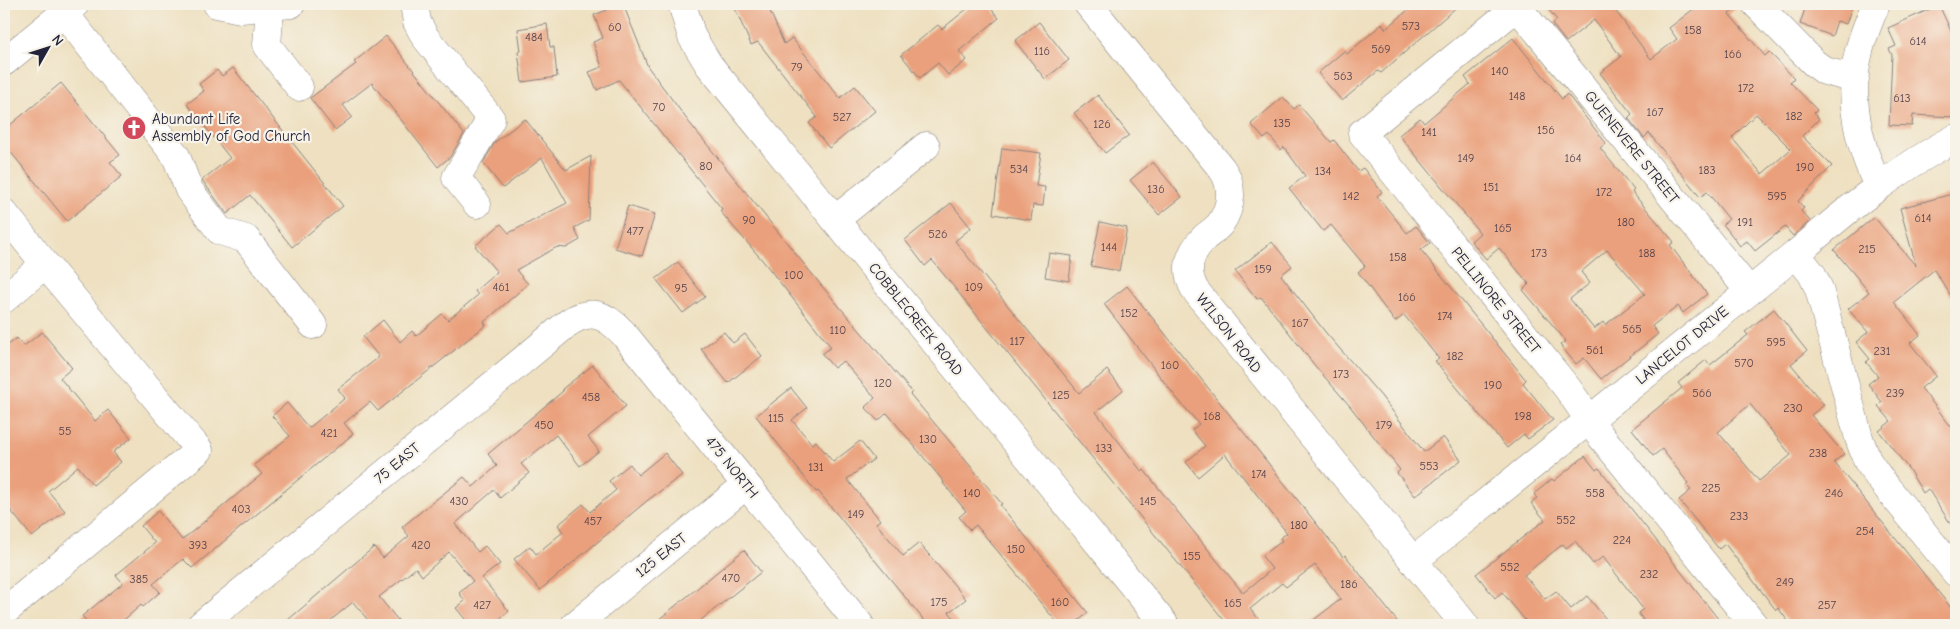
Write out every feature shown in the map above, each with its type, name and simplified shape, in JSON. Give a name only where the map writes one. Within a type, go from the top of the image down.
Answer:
[{"type":"street","points":[[217,4],[241,9],[281,5],[267,45],[299,87]]},
{"type":"street","points":[[414,4],[417,22],[425,37],[491,119],[456,178],[477,204]]},
{"type":"street","name":"COBBLECREEK ROAD","points":[[682,4],[692,37],[709,65],[1165,625]]},
{"type":"street","name":"WILSON ROAD","points":[[1088,4],[1222,169],[1229,181],[1230,199],[1224,216],[1220,224],[1195,248],[1188,264],[1188,273],[1195,290],[1466,625]]},
{"type":"street","points":[[1756,4],[1814,63],[1831,73],[1855,80]]},
{"type":"street","points":[[1876,4],[1859,49],[1855,80],[1856,120],[1860,140],[1878,186]]},
{"type":"street","name":"GUENEVERE STREET","points":[[1516,5],[1749,290]]},
{"type":"street","name":"PELLINORE STREET","points":[[1516,5],[1362,133],[1568,389],[1589,419],[1754,625]]},
{"type":"street","points":[[4,62],[70,8],[176,156],[189,190],[220,231],[246,239],[313,324]]},
{"type":"street","name":"LANCELOT DRIVE","points":[[1413,561],[1796,254],[1851,206],[1936,148],[1956,138]]},
{"type":"street","points":[[835,220],[926,146]]},
{"type":"street","points":[[4,213],[200,450],[4,612]]},
{"type":"street","points":[[1796,254],[1812,274],[1819,288],[1859,438],[1867,460],[1880,479],[1956,573]]},
{"type":"street","points":[[4,299],[45,264]]},
{"type":"street","name":"75 EAST","points":[[201,625],[568,323],[588,314],[599,315]]},
{"type":"street","name":"475 NORTH","points":[[599,315],[607,318],[623,333],[860,625]]},
{"type":"street","name":"125 EAST","points":[[575,625],[746,485]]},
{"type":"building","points":[[623,4],[648,67],[688,121],[821,285],[912,392],[910,394],[1002,504],[1000,505],[1088,613],[1073,625],[1059,625],[976,525],[970,530],[959,517],[966,511],[887,413],[878,421],[865,407],[875,398],[843,361],[834,368],[822,354],[831,347],[763,261],[720,211],[722,209],[619,80],[597,90],[589,72],[602,67],[593,42],[603,38],[594,15]]},
{"type":"building","points":[[733,4],[767,4],[784,44],[792,38],[840,98],[855,86],[875,111],[829,148],[809,123],[817,117],[758,42],[751,45]]},
{"type":"building","points":[[973,4],[987,4],[999,18],[959,51],[967,60],[948,75],[938,63],[920,78],[901,55],[938,25],[942,29]]},
{"type":"building","points":[[1415,4],[1460,4],[1381,73],[1378,71],[1342,101],[1318,73],[1344,51],[1347,54],[1382,24],[1386,29]]},
{"type":"building","points":[[1544,4],[1614,4],[1612,6],[1651,59],[1677,39],[1669,28],[1700,4],[1741,4],[1729,14],[1765,56],[1769,52],[1794,78],[1790,82],[1817,110],[1814,113],[1819,119],[1802,136],[1832,166],[1798,201],[1804,208],[1801,211],[1810,221],[1793,236],[1785,227],[1755,251],[1747,241],[1740,246],[1723,224],[1729,219],[1707,192],[1700,197],[1649,133],[1644,138],[1628,118],[1632,114],[1600,73],[1621,57],[1594,20],[1566,42],[1552,24],[1557,20]],"holes":[[[1756,114],[1791,149],[1762,174],[1732,138]]]},
{"type":"building","points":[[1796,4],[1853,4],[1846,24],[1837,21],[1832,36],[1800,24],[1805,9],[1796,6]]},
{"type":"building","points":[[1939,5],[1956,42],[1956,117],[1913,115],[1912,126],[1889,125],[1892,55],[1889,49],[1896,46],[1888,28]]},
{"type":"building","points":[[1039,22],[1069,60],[1045,79],[1015,41]]},
{"type":"building","points":[[547,24],[550,47],[554,47],[557,77],[522,82],[518,52],[521,51],[518,29]]},
{"type":"building","points":[[386,36],[464,134],[450,157],[438,167],[372,83],[343,105],[352,117],[335,130],[310,98],[356,64],[354,62]]},
{"type":"building","points":[[1513,38],[1562,99],[1567,94],[1606,143],[1600,148],[1634,190],[1632,192],[1674,242],[1670,245],[1707,294],[1683,313],[1678,306],[1652,326],[1658,334],[1601,379],[1584,358],[1576,364],[1560,345],[1566,341],[1523,290],[1529,284],[1499,248],[1486,259],[1471,241],[1480,233],[1399,135],[1420,118],[1424,123],[1470,84],[1465,77]],"holes":[[[1607,250],[1645,294],[1605,325],[1603,322],[1594,329],[1570,299],[1590,283],[1581,272]]]},
{"type":"building","points":[[233,68],[343,206],[292,247],[250,195],[227,214],[202,180],[230,158],[187,104],[204,91],[199,84],[217,70],[222,76]]},
{"type":"building","points":[[61,83],[120,155],[110,162],[122,176],[67,221],[4,144],[4,130]]},
{"type":"building","points":[[1098,95],[1129,135],[1105,153],[1074,113]]},
{"type":"building","points":[[1283,97],[1294,109],[1299,105],[1331,142],[1334,140],[1358,171],[1363,168],[1382,192],[1377,196],[1407,233],[1416,226],[1430,243],[1421,250],[1526,380],[1523,383],[1553,420],[1528,439],[1524,434],[1507,448],[1435,361],[1439,359],[1404,315],[1395,322],[1358,272],[1365,266],[1331,225],[1323,231],[1289,188],[1305,176],[1284,147],[1281,150],[1269,135],[1264,139],[1251,124]]},
{"type":"building","points":[[525,119],[566,170],[591,156],[589,220],[574,228],[580,240],[566,248],[557,247],[516,270],[528,284],[484,322],[486,325],[378,411],[370,402],[344,423],[353,434],[192,568],[183,559],[153,584],[160,592],[143,607],[141,605],[118,625],[90,625],[82,616],[123,583],[116,575],[155,543],[141,526],[158,511],[182,540],[262,474],[254,465],[290,436],[272,416],[287,403],[309,428],[345,398],[338,389],[379,357],[363,337],[383,320],[400,342],[412,331],[416,336],[442,314],[448,320],[478,295],[475,291],[497,272],[475,246],[501,224],[509,233],[567,203],[542,158],[503,188],[483,163],[495,142]]},
{"type":"building","points":[[1002,148],[1041,153],[1036,186],[1045,187],[1043,206],[1033,205],[1031,220],[993,214]]},
{"type":"building","points":[[1153,162],[1182,197],[1159,215],[1130,180]]},
{"type":"building","points":[[1956,193],[1956,303],[1934,270],[1894,302],[1920,335],[1910,343],[1936,376],[1921,388],[1956,433],[1956,532],[1928,489],[1923,493],[1908,468],[1879,431],[1891,421],[1878,406],[1882,402],[1868,384],[1878,376],[1866,362],[1870,359],[1856,342],[1868,332],[1848,309],[1869,292],[1834,250],[1874,217],[1916,266],[1900,208]]},
{"type":"building","points":[[951,203],[971,228],[955,241],[1079,393],[1107,370],[1123,390],[1096,412],[1142,472],[1144,470],[1243,593],[1272,569],[1262,556],[1282,541],[1280,538],[1287,533],[1225,454],[1198,477],[1186,462],[1205,446],[1192,430],[1199,424],[1104,304],[1127,286],[1343,557],[1345,555],[1400,625],[1307,625],[1341,599],[1315,565],[1286,587],[1282,583],[1250,609],[1264,625],[1228,625],[932,260],[925,266],[905,240]]},
{"type":"building","points":[[628,206],[655,214],[642,256],[615,248]]},
{"type":"building","points":[[1100,222],[1127,228],[1119,271],[1091,266]]},
{"type":"building","points":[[1272,242],[1292,266],[1281,275],[1326,333],[1381,396],[1424,452],[1443,437],[1461,460],[1415,496],[1397,473],[1400,470],[1349,405],[1316,367],[1261,297],[1257,299],[1235,271]]},
{"type":"building","points":[[1049,253],[1072,256],[1069,281],[1045,277]]},
{"type":"building","points":[[678,262],[705,297],[683,313],[656,279]]},
{"type":"building","points":[[1774,309],[1807,351],[1791,364],[1824,405],[1811,415],[1844,454],[1834,462],[1956,614],[1956,625],[1791,625],[1778,608],[1776,610],[1725,544],[1719,549],[1679,500],[1691,490],[1686,485],[1688,483],[1662,449],[1653,456],[1632,429],[1682,388],[1678,383],[1706,360],[1710,365],[1748,335],[1745,332]],"holes":[[[1750,404],[1791,455],[1759,481],[1718,432]]]},
{"type":"building","points":[[42,332],[72,368],[60,378],[95,421],[108,410],[131,438],[113,452],[121,462],[93,485],[78,466],[48,491],[65,511],[32,537],[4,502],[4,348],[17,338],[24,346]]},
{"type":"building","points":[[724,332],[733,343],[745,334],[762,356],[728,383],[701,349]]},
{"type":"building","points":[[593,365],[626,406],[588,437],[599,451],[580,466],[556,435],[521,464],[529,473],[500,498],[494,490],[455,524],[478,552],[485,546],[500,564],[482,578],[509,611],[492,625],[470,625],[456,608],[465,601],[459,593],[473,581],[449,552],[422,576],[416,568],[379,597],[402,625],[372,625],[353,602],[325,625],[282,625],[374,547],[383,558],[409,536],[402,527],[464,477],[473,487],[497,466],[488,454],[563,391],[562,389]]},
{"type":"building","points":[[791,388],[807,408],[792,420],[812,444],[816,441],[833,462],[860,441],[874,459],[847,479],[880,520],[876,523],[903,556],[919,543],[966,599],[949,612],[960,625],[928,625],[818,491],[816,492],[756,416]]},
{"type":"building","points":[[665,453],[682,475],[648,500],[540,590],[514,559],[530,546],[536,554],[563,532],[558,525],[583,504],[590,512],[616,490],[609,481],[630,464],[638,475]]},
{"type":"building","points":[[1585,456],[1596,470],[1599,468],[1723,625],[1647,625],[1638,613],[1643,609],[1603,557],[1593,564],[1575,541],[1566,548],[1563,544],[1524,575],[1545,599],[1556,591],[1571,609],[1587,596],[1611,625],[1529,625],[1502,592],[1495,598],[1476,574],[1545,520],[1531,503],[1537,498],[1534,494],[1552,479],[1554,481]]},
{"type":"building","points":[[744,550],[761,572],[695,625],[652,625]]},
{"type":"place","name":"Abundant Life Assembly of God Church","points":[[134,128]]}]
